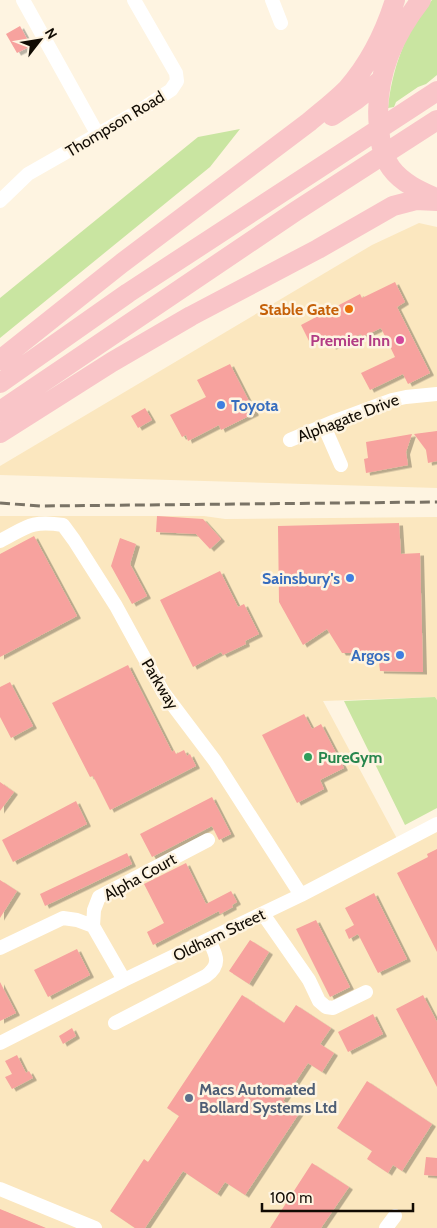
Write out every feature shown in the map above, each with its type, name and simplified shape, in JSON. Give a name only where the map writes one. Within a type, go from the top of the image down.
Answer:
[{"type":"highway","points":[[352,94],[379,39],[395,0]]},
{"type":"highway","points":[[404,0],[393,44],[380,80],[377,113],[381,145],[391,168],[405,182],[437,199]]},
{"type":"highway","points":[[393,44],[421,0]]},
{"type":"highway","points":[[0,360],[122,263],[309,122],[352,94],[380,80]]},
{"type":"highway","points":[[0,383],[128,293],[437,91]]},
{"type":"highway","points":[[0,411],[296,210],[437,120]]},
{"type":"highway","points":[[0,433],[112,362],[191,316],[368,221],[395,211],[416,200],[437,199]]},
{"type":"highway","points":[[395,211],[424,210],[437,212]]},
{"type":"street","points":[[23,0],[98,135]]},
{"type":"street","name":"Thompson Road","points":[[0,201],[28,174],[98,135],[171,90],[177,81],[176,72],[134,0]]},
{"type":"street","points":[[272,0],[281,23]]},
{"type":"street","name":"Alphagate Drive","points":[[290,440],[392,400],[437,394]]},
{"type":"street","points":[[324,426],[341,465]]},
{"type":"street","name":"Parkway","points":[[0,541],[32,524],[63,525],[116,606],[163,692],[215,761],[302,896]]},
{"type":"street","name":"Oldham Street","points":[[0,1043],[124,980],[302,896],[437,824]]},
{"type":"street","name":"Alpha Court","points":[[93,926],[94,910],[99,897],[208,840]]},
{"type":"street","points":[[263,914],[308,980],[319,1001],[326,1007],[333,1008],[366,992]]},
{"type":"street","points":[[0,948],[63,918],[78,920],[93,926],[124,980]]},
{"type":"street","points":[[115,1023],[213,971],[216,955],[209,940]]},
{"type":"street","points":[[0,1189],[96,1228]]},
{"type":"street","points":[[386,1228],[395,1216]]},
{"type":"shaded area","points":[[419,223],[437,227],[437,488],[0,475],[0,466],[372,245]]},
{"type":"shaded area","points":[[0,516],[204,516],[225,519],[437,517],[437,700],[435,697],[323,701],[402,848],[437,830],[437,1228],[0,1228]]},
{"type":"green space","points":[[432,0],[437,0],[437,75],[396,102],[394,107],[388,108],[393,79],[402,50],[415,24]]},
{"type":"green space","points":[[240,129],[210,167],[0,338],[0,298],[198,137]]},
{"type":"green space","points":[[435,697],[437,700],[437,808],[405,825],[344,701]]},
{"type":"building","points":[[20,26],[31,46],[17,53],[6,34]]},
{"type":"building","points":[[395,282],[405,302],[397,307],[430,373],[408,384],[403,374],[370,390],[361,373],[395,357],[381,328],[362,337],[361,334],[332,347],[325,335],[310,343],[301,325],[360,294],[362,298]]},
{"type":"building","name":"Toyota","points":[[230,364],[255,413],[221,430],[219,425],[188,441],[186,435],[182,437],[170,415],[206,397],[197,380]]},
{"type":"building","points":[[145,408],[152,420],[138,428],[131,416]]},
{"type":"building","points":[[437,431],[437,461],[428,463],[426,450],[414,434]]},
{"type":"building","points":[[412,434],[406,452],[408,465],[366,473],[364,459],[368,458],[366,442]]},
{"type":"building","points":[[157,516],[203,519],[221,539],[210,549],[196,534],[156,532]]},
{"type":"building","name":"Sainsbury's","points":[[399,523],[401,554],[420,553],[423,672],[380,671],[378,653],[342,653],[327,629],[303,645],[279,602],[278,526]]},
{"type":"building","points":[[34,536],[77,616],[0,657],[0,554]]},
{"type":"building","points":[[120,538],[136,544],[130,564],[147,596],[132,604],[111,566]]},
{"type":"building","points":[[220,571],[238,607],[244,604],[259,634],[245,641],[246,644],[223,655],[221,652],[193,667],[160,600]]},
{"type":"building","points":[[128,665],[172,752],[174,750],[176,754],[184,750],[187,756],[190,754],[196,766],[110,810],[93,776],[90,777],[52,703]]},
{"type":"building","points":[[10,682],[33,726],[11,738],[0,717],[0,687]]},
{"type":"building","points":[[304,714],[312,729],[321,724],[344,768],[320,780],[324,789],[297,803],[262,735]]},
{"type":"building","points":[[0,782],[14,792],[0,811]]},
{"type":"building","points":[[212,797],[231,834],[219,840],[212,826],[152,857],[140,834]]},
{"type":"building","points":[[76,801],[87,824],[13,862],[2,840]]},
{"type":"building","points":[[437,849],[437,952],[397,873],[428,857],[427,854]]},
{"type":"building","points":[[127,853],[132,864],[45,906],[40,894]]},
{"type":"building","points":[[186,863],[206,904],[231,891],[237,902],[232,905],[233,907],[220,914],[219,911],[153,945],[147,932],[164,923],[144,884]]},
{"type":"building","points":[[0,880],[17,891],[0,918]]},
{"type":"building","points":[[374,893],[407,959],[378,973],[358,934],[349,939],[345,930],[354,925],[345,908]]},
{"type":"building","points":[[316,920],[350,987],[330,997],[296,929]]},
{"type":"building","points":[[250,940],[269,952],[249,984],[229,971]]},
{"type":"building","points":[[77,949],[90,975],[48,997],[34,970]]},
{"type":"building","points":[[0,982],[16,1013],[0,1021]]},
{"type":"building","points":[[242,995],[284,1023],[296,1005],[331,1028],[320,1044],[334,1053],[322,1072],[308,1063],[283,1101],[300,1112],[245,1195],[225,1182],[217,1194],[183,1171],[145,1228],[135,1228],[110,1211],[144,1159],[148,1162],[179,1116],[167,1108]]},
{"type":"building","points":[[423,995],[437,1022],[437,1087],[396,1009]]},
{"type":"building","points":[[373,1014],[383,1034],[348,1052],[338,1032]]},
{"type":"building","points":[[72,1028],[76,1036],[63,1044],[59,1036]]},
{"type":"building","points":[[17,1055],[26,1073],[29,1071],[33,1078],[12,1089],[5,1077],[12,1074],[5,1061]]},
{"type":"building","points":[[367,1081],[432,1124],[402,1171],[393,1165],[388,1173],[367,1159],[372,1151],[337,1128]]},
{"type":"building","points":[[426,1157],[437,1158],[437,1176],[424,1175]]},
{"type":"building","points":[[312,1163],[349,1187],[321,1228],[270,1228]]},
{"type":"building","points":[[0,1209],[46,1228],[0,1228]]},
{"type":"railway","points":[[0,503],[40,506],[437,502]]},
{"type":"place","name":"Stable Gate","points":[[349,309]]},
{"type":"place","name":"Premier Inn","points":[[400,340]]},
{"type":"place","name":"Toyota","points":[[221,405]]},
{"type":"place","name":"Sainsbury's","points":[[350,578]]},
{"type":"place","name":"Argos","points":[[400,655]]},
{"type":"place","name":"PureGym","points":[[308,757]]},
{"type":"place","name":"Macs Automated Bollard Systems Ltd","points":[[189,1098]]}]
